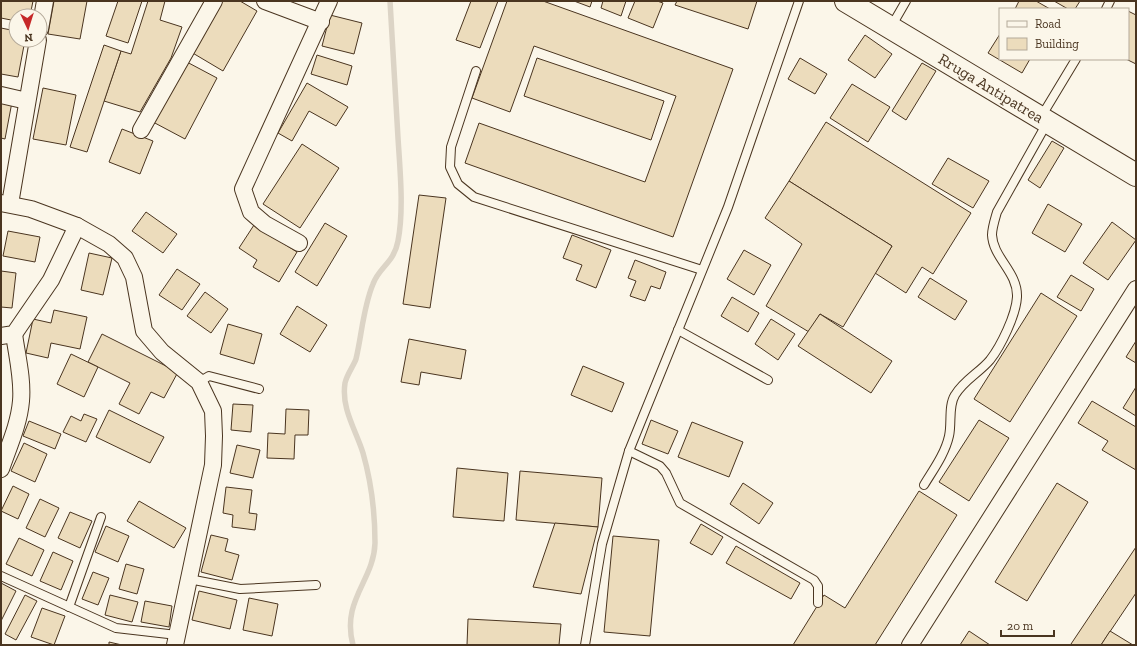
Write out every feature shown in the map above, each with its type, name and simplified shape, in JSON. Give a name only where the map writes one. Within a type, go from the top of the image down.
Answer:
[{"type":"main road","name":"Rruga Antipatrea","points":[[846,1],[1136,175]]},
{"type":"street","points":[[141,130],[214,1]]},
{"type":"street","points":[[265,1],[320,22]]},
{"type":"street","points":[[299,243],[265,224],[251,212],[243,189],[329,1]]},
{"type":"street","points":[[37,48],[6,203],[31,209],[77,226],[109,244],[125,258],[134,277],[144,332],[162,352],[199,382],[213,411],[213,465],[176,640]]},
{"type":"street","points":[[1,96],[27,101]]},
{"type":"street","points":[[1,469],[16,426],[21,402],[21,384],[8,335],[51,280],[77,226]]},
{"type":"street","points":[[910,645],[1136,289]]},
{"type":"lane","points":[[585,645],[602,544],[629,451],[728,207],[799,1]]},
{"type":"lane","points":[[891,28],[906,1]]},
{"type":"lane","points":[[924,485],[945,449],[949,436],[954,396],[960,388],[989,361],[1000,345],[1016,307],[1017,295],[1015,282],[995,247],[992,236],[994,223],[997,212],[1075,60]]},
{"type":"lane","points":[[476,71],[451,147],[450,166],[458,184],[474,197],[702,270]]},
{"type":"lane","points":[[678,330],[768,380]]},
{"type":"lane","points":[[199,382],[209,376],[259,389]]},
{"type":"lane","points":[[629,451],[660,466],[666,473],[680,503],[814,580],[818,590],[818,603]]},
{"type":"lane","points":[[69,607],[100,517]]},
{"type":"lane","points":[[1,576],[116,628],[176,640]]},
{"type":"lane","points":[[189,579],[240,589],[316,586]]},
{"type":"building","points":[[1,1],[33,1],[32,8],[8,8],[8,19],[1,18]]},
{"type":"building","points":[[54,1],[87,1],[80,39],[48,34]]},
{"type":"building","points":[[118,1],[142,1],[128,43],[106,36]]},
{"type":"building","points":[[148,1],[165,1],[160,20],[182,27],[171,58],[140,112],[104,101],[121,51],[131,54]]},
{"type":"building","points":[[220,1],[240,1],[257,11],[223,71],[191,52]]},
{"type":"building","points":[[471,1],[498,1],[480,48],[456,40]]},
{"type":"building","points":[[507,1],[543,1],[733,69],[673,237],[465,163],[479,123],[645,182],[676,96],[534,46],[510,112],[472,98]]},
{"type":"building","points":[[574,1],[592,1],[590,7]]},
{"type":"building","points":[[603,1],[626,1],[621,16],[601,8]]},
{"type":"building","points":[[635,1],[657,1],[663,3],[653,28],[628,18]]},
{"type":"building","points":[[677,1],[757,1],[748,29],[675,5]]},
{"type":"building","points":[[1019,1],[1036,1],[1048,8],[1016,8]]},
{"type":"building","points":[[1054,1],[1080,1],[1076,8],[1066,8]]},
{"type":"building","points":[[1129,12],[1136,15],[1136,64],[1128,60]]},
{"type":"building","points":[[330,15],[362,23],[354,54],[322,46]]},
{"type":"building","points":[[1,28],[8,29],[8,48],[23,48],[18,77],[1,74]]},
{"type":"building","points":[[865,35],[892,54],[875,78],[848,60]]},
{"type":"building","points":[[999,36],[999,59],[988,53]]},
{"type":"building","points":[[104,45],[121,51],[87,152],[70,147]]},
{"type":"building","points":[[317,55],[352,66],[347,85],[311,74]]},
{"type":"building","points":[[537,58],[664,101],[651,140],[524,96]]},
{"type":"building","points":[[800,58],[827,74],[815,94],[788,79]]},
{"type":"building","points":[[1000,60],[1029,60],[1022,73]]},
{"type":"building","points":[[185,61],[217,78],[185,139],[153,122]]},
{"type":"building","points":[[922,63],[936,71],[906,120],[892,111]]},
{"type":"building","points":[[307,83],[348,107],[336,126],[309,111],[292,141],[278,133]]},
{"type":"building","points":[[852,84],[890,107],[868,142],[830,118]]},
{"type":"building","points":[[43,88],[76,95],[66,145],[33,139]]},
{"type":"building","points":[[1,100],[12,102],[5,139],[1,138]]},
{"type":"building","points":[[826,122],[971,213],[933,274],[922,267],[906,293],[875,273],[892,246],[789,181]]},
{"type":"building","points":[[122,129],[153,141],[140,174],[109,162]]},
{"type":"building","points":[[1052,141],[1064,148],[1040,188],[1028,180]]},
{"type":"building","points":[[302,144],[339,168],[300,228],[263,204]]},
{"type":"building","points":[[948,158],[989,181],[973,208],[932,184]]},
{"type":"building","points":[[789,181],[892,246],[843,327],[820,314],[809,332],[766,306],[802,244],[765,218]]},
{"type":"building","points":[[419,195],[446,198],[430,308],[403,304]]},
{"type":"building","points":[[1048,204],[1082,224],[1065,252],[1032,233]]},
{"type":"building","points":[[146,212],[177,234],[163,253],[132,231]]},
{"type":"building","points":[[1112,222],[1136,240],[1108,280],[1083,263]]},
{"type":"building","points":[[325,223],[347,236],[317,286],[295,272]]},
{"type":"building","points":[[254,225],[297,252],[279,282],[253,267],[257,260],[239,248]]},
{"type":"building","points":[[8,231],[40,237],[35,262],[3,256]]},
{"type":"building","points":[[572,235],[611,250],[596,288],[576,280],[582,265],[563,258]]},
{"type":"building","points":[[744,250],[771,265],[754,295],[727,279]]},
{"type":"building","points":[[89,253],[112,258],[103,295],[81,290]]},
{"type":"building","points":[[635,260],[666,272],[660,289],[651,286],[645,301],[630,296],[636,281],[628,278]]},
{"type":"building","points":[[177,269],[200,284],[182,310],[159,295]]},
{"type":"building","points":[[1,271],[16,273],[12,308],[1,307]]},
{"type":"building","points":[[1071,275],[1094,289],[1081,311],[1057,297]]},
{"type":"building","points":[[930,278],[967,301],[955,320],[918,297]]},
{"type":"building","points":[[205,292],[228,309],[211,333],[187,316]]},
{"type":"building","points":[[1041,293],[1077,316],[1010,422],[974,399]]},
{"type":"building","points":[[732,297],[759,313],[748,332],[721,316]]},
{"type":"building","points":[[297,306],[327,325],[310,352],[280,334]]},
{"type":"building","points":[[54,310],[87,317],[80,349],[51,343],[48,358],[26,353],[33,319],[51,323]]},
{"type":"building","points":[[820,314],[892,361],[871,393],[798,346]]},
{"type":"building","points":[[771,319],[795,334],[778,360],[755,344]]},
{"type":"building","points":[[228,324],[262,334],[254,364],[220,354]]},
{"type":"building","points":[[102,334],[178,372],[164,398],[151,392],[139,414],[119,404],[130,383],[88,362]]},
{"type":"building","points":[[409,339],[466,350],[461,379],[421,372],[419,385],[401,382]]},
{"type":"building","points":[[1136,341],[1136,363],[1126,357]]},
{"type":"building","points":[[71,354],[98,367],[84,397],[57,384]]},
{"type":"building","points":[[583,366],[624,383],[612,412],[571,395]]},
{"type":"building","points":[[1136,387],[1136,416],[1123,408]]},
{"type":"building","points":[[1092,401],[1136,427],[1136,470],[1102,450],[1108,441],[1078,423]]},
{"type":"building","points":[[233,404],[253,405],[251,432],[231,430]]},
{"type":"building","points":[[286,409],[309,410],[308,435],[295,435],[294,459],[267,458],[268,433],[285,434]]},
{"type":"building","points":[[109,410],[164,437],[150,463],[96,437]]},
{"type":"building","points":[[84,414],[97,419],[86,442],[63,432],[71,416],[81,421]]},
{"type":"building","points":[[651,420],[678,431],[668,454],[642,444]]},
{"type":"building","points":[[979,420],[1009,438],[969,501],[939,482]]},
{"type":"building","points":[[29,421],[61,434],[55,449],[23,436]]},
{"type":"building","points":[[692,422],[743,442],[729,477],[678,457]]},
{"type":"building","points":[[24,443],[47,454],[35,482],[11,471]]},
{"type":"building","points":[[237,445],[260,450],[253,478],[230,473]]},
{"type":"building","points":[[457,468],[508,473],[504,521],[453,517]]},
{"type":"building","points":[[520,471],[602,478],[598,527],[516,520]]},
{"type":"building","points":[[743,483],[773,503],[759,524],[730,504]]},
{"type":"building","points":[[1057,483],[1088,502],[1027,601],[995,582]]},
{"type":"building","points":[[13,486],[29,494],[18,519],[1,511]]},
{"type":"building","points":[[226,487],[252,490],[249,513],[257,514],[255,530],[232,527],[233,515],[223,513]]},
{"type":"building","points":[[919,491],[957,515],[875,645],[793,645],[824,595],[845,608]]},
{"type":"building","points":[[40,499],[59,508],[45,537],[26,528]]},
{"type":"building","points":[[139,501],[186,528],[174,548],[127,521]]},
{"type":"building","points":[[70,512],[92,521],[80,548],[58,538]]},
{"type":"building","points":[[555,523],[598,527],[581,594],[533,587]]},
{"type":"building","points":[[701,524],[723,537],[712,555],[690,543]]},
{"type":"building","points":[[106,526],[129,536],[118,562],[95,552]]},
{"type":"building","points":[[211,535],[228,539],[225,551],[239,555],[232,580],[201,572]]},
{"type":"building","points":[[613,536],[659,540],[650,636],[604,632]]},
{"type":"building","points":[[19,538],[44,550],[32,576],[6,564]]},
{"type":"building","points":[[736,546],[800,583],[791,599],[726,563]]},
{"type":"building","points":[[1136,547],[1136,593],[1101,645],[1071,644]]},
{"type":"building","points":[[53,552],[73,561],[61,590],[40,581]]},
{"type":"building","points":[[126,564],[144,569],[137,594],[119,589]]},
{"type":"building","points":[[93,572],[109,578],[98,605],[82,599]]},
{"type":"building","points":[[1,583],[16,591],[1,621]]},
{"type":"building","points":[[199,591],[237,600],[230,629],[192,620]]},
{"type":"building","points":[[25,595],[37,601],[16,640],[5,634]]},
{"type":"building","points":[[110,595],[138,602],[132,622],[105,615]]},
{"type":"building","points":[[249,598],[278,604],[272,636],[243,630]]},
{"type":"building","points":[[145,601],[172,606],[169,627],[141,622]]},
{"type":"building","points":[[42,608],[65,616],[54,645],[31,637]]},
{"type":"building","points":[[468,619],[561,624],[559,645],[467,645]]},
{"type":"building","points":[[969,631],[990,645],[960,645]]},
{"type":"building","points":[[1110,631],[1133,645],[1101,645]]},
{"type":"building","points":[[109,642],[122,645],[109,645]]},
{"type":"waterway","points":[[353,645],[350,629],[351,615],[354,603],[373,556],[375,532],[368,475],[363,453],[347,411],[344,393],[347,377],[356,359],[365,312],[373,284],[379,273],[393,255],[400,229],[400,176],[390,1]]}]
